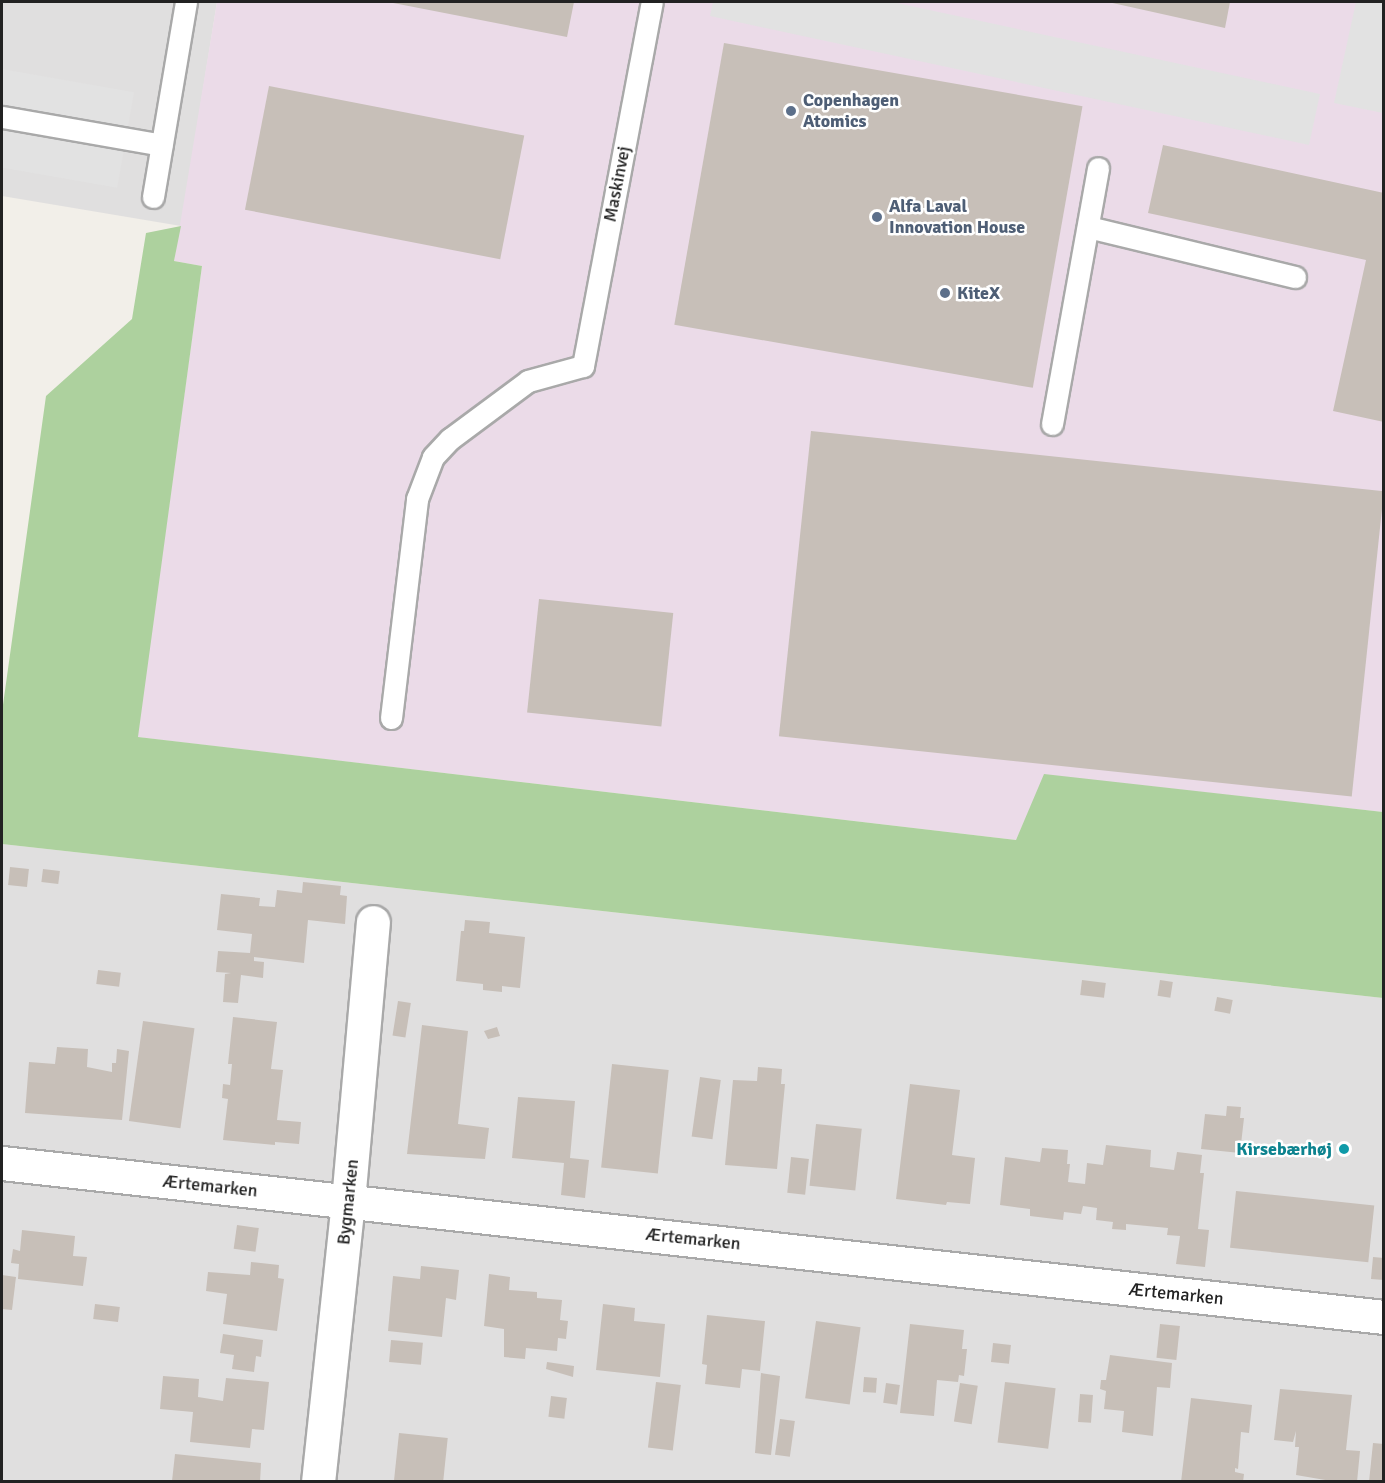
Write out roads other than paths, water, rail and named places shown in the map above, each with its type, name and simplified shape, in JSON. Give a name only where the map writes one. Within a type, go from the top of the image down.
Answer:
[{"type":"street","name":"Bygmarken","points":[[318,1482],[348,1201],[373,922]]},
{"type":"street","name":"Ærtemarken","points":[[2,1164],[1383,1317]]},
{"type":"lane","points":[[153,197],[186,2]]},
{"type":"lane","name":"Maskinvej","points":[[391,718],[417,499],[433,457],[450,439],[528,381],[582,366],[652,2]]},
{"type":"lane","points":[[2,117],[162,145]]},
{"type":"lane","points":[[1052,424],[1098,168]]},
{"type":"lane","points":[[1088,228],[1295,277]]},
{"type":"place","name":"Copenhagen Atomics","points":[[791,111]]},
{"type":"place","name":"Alfa Laval Innovation House","points":[[877,217]]},
{"type":"place","name":"KiteX","points":[[945,293]]},
{"type":"place","name":"Kirsebærhøj","points":[[1344,1149]]}]
